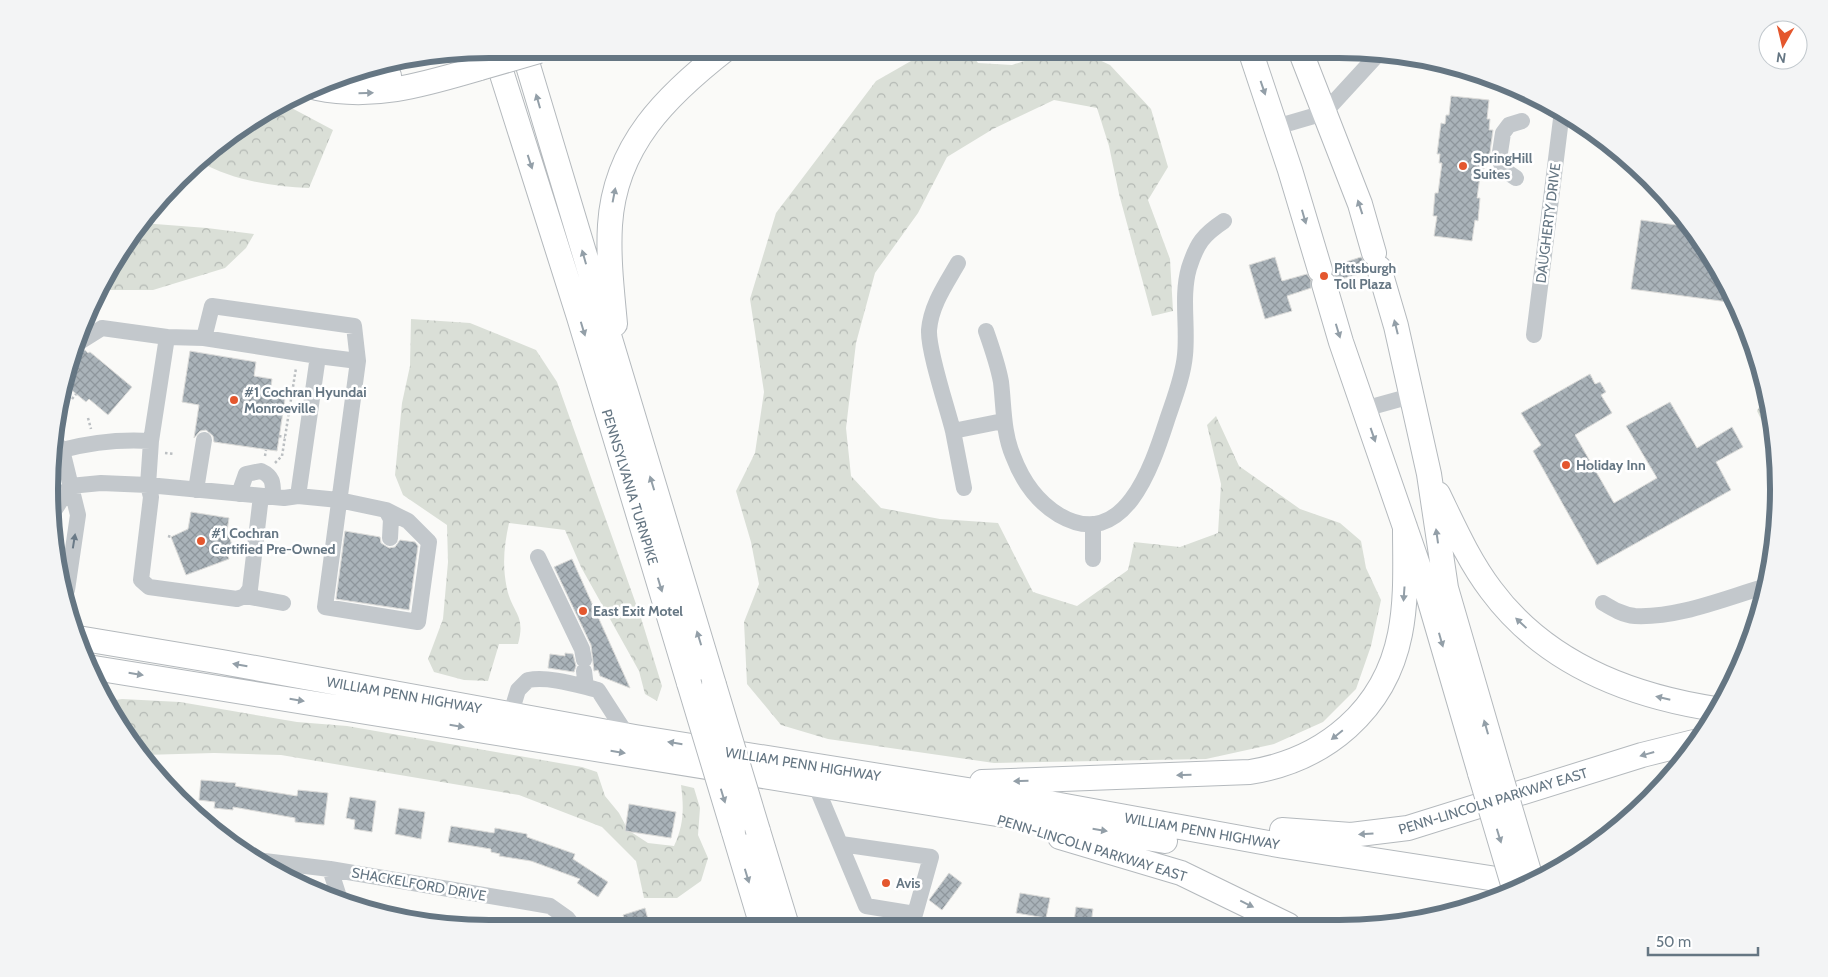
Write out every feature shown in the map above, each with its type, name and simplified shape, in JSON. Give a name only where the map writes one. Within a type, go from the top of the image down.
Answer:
[{"type":"highway","points":[[359,77],[398,75],[474,58]]},
{"type":"highway","points":[[326,89],[348,93],[383,93],[418,86],[480,58]]},
{"type":"highway","name":"PENNSYLVANIA TURNPIKE","points":[[488,58],[579,317],[760,920]]},
{"type":"highway","name":"PENNSYLVANIA TURNPIKE","points":[[539,58],[618,371],[785,920]]},
{"type":"highway","points":[[618,371],[610,243],[612,205],[620,173],[634,143],[664,104],[716,58]]},
{"type":"highway","points":[[1253,58],[1364,409],[1490,773],[1529,875]]},
{"type":"highway","points":[[1303,58],[1360,204],[1396,326],[1429,474],[1446,588],[1490,773],[1513,883]]},
{"type":"highway","points":[[1429,474],[1478,573],[1504,607],[1534,635],[1582,668],[1614,683],[1650,695],[1710,708]]},
{"type":"highway","points":[[914,782],[1011,781],[1235,773],[1276,767],[1303,758],[1329,742],[1353,722],[1373,699],[1388,673],[1397,646],[1401,624],[1405,573],[1405,527]]},
{"type":"highway","name":"WILLIAM PENN HIGHWAY","points":[[85,639],[628,735],[1049,803],[1294,847],[1515,882]]},
{"type":"highway","name":"WILLIAM PENN HIGHWAY","points":[[97,668],[1488,893]]},
{"type":"highway","name":"PENN-LINCOLN PARKWAY EAST","points":[[1049,803],[1312,833],[1369,834],[1429,822],[1642,755],[1686,744]]},
{"type":"highway","name":"PENN-LINCOLN PARKWAY EAST","points":[[948,805],[1130,856],[1206,884],[1278,920]]},
{"type":"street","points":[[1276,127],[1324,113],[1374,59]]},
{"type":"street","name":"DAUGHERTY DRIVE","points":[[1534,335],[1561,119]]},
{"type":"street","points":[[1516,178],[1504,170],[1499,159],[1503,133],[1509,124],[1522,120]]},
{"type":"street","points":[[986,331],[1000,380],[1003,421],[1013,458],[1022,478],[1037,498],[1063,517],[1075,522],[1093,524],[1114,516],[1135,498],[1155,459],[1184,368],[1186,286],[1189,270],[1202,236],[1224,221]]},
{"type":"street","points":[[958,263],[937,302],[929,329],[931,346],[953,431],[964,488]]},
{"type":"street","points":[[70,486],[101,483],[148,485],[267,497],[298,496],[339,500],[386,510],[408,521],[429,542],[418,622],[326,607],[339,500],[358,361],[354,326],[212,306],[204,338]]},
{"type":"street","points":[[84,339],[102,328],[167,337],[204,338],[299,354],[358,361]]},
{"type":"street","points":[[167,337],[151,441],[148,485],[151,497],[141,580],[149,587],[237,599],[245,596],[284,603]]},
{"type":"street","points":[[298,496],[318,356]]},
{"type":"street","points":[[1364,409],[1411,396]]},
{"type":"street","points":[[953,431],[1003,421]]},
{"type":"street","points":[[59,447],[120,439],[151,441]]},
{"type":"street","points":[[196,490],[204,440]]},
{"type":"street","points":[[59,448],[78,515],[68,582]]},
{"type":"street","points":[[239,494],[246,474],[260,471],[270,476],[272,480],[267,497],[250,589],[245,596]]},
{"type":"street","points":[[58,506],[70,486]]},
{"type":"street","points":[[386,510],[391,519],[390,538]]},
{"type":"street","points":[[1093,524],[1093,559]]},
{"type":"street","points":[[538,557],[582,649],[585,673],[628,735]]},
{"type":"street","points":[[1603,604],[1620,613],[1634,616],[1656,615],[1679,611],[1759,588]]},
{"type":"street","points":[[511,714],[518,690],[528,680],[541,680],[585,673]]},
{"type":"street","points":[[815,784],[866,906],[915,914],[931,858],[841,844]]},
{"type":"street","name":"SHACKELFORD DRIVE","points":[[273,862],[330,869],[550,906],[569,920]]},
{"type":"street","points":[[330,869],[337,892]]},
{"type":"path","points":[[272,466],[282,456],[299,354]]},
{"type":"path","points":[[72,399],[76,394]]},
{"type":"path","points":[[88,418],[92,434]]},
{"type":"path","points":[[279,436],[285,437]]},
{"type":"green space","points":[[916,58],[974,58],[978,63],[1012,65],[1033,58],[1095,58],[1110,65],[1151,109],[1168,167],[1148,200],[1170,259],[1173,311],[1152,316],[1119,194],[1109,146],[1097,108],[1054,100],[993,129],[947,157],[918,213],[875,273],[856,343],[846,428],[851,476],[881,508],[940,519],[998,523],[1033,592],[1077,606],[1128,570],[1134,542],[1180,547],[1218,533],[1221,484],[1207,425],[1216,416],[1239,466],[1300,509],[1340,523],[1361,541],[1366,568],[1381,600],[1371,646],[1356,689],[1323,722],[1274,744],[1206,759],[994,763],[828,739],[781,725],[747,684],[744,622],[759,584],[751,542],[736,491],[755,453],[764,392],[750,299],[776,213],[876,81]]},
{"type":"green space","points":[[289,107],[333,130],[309,188],[253,181],[226,174],[204,164],[249,130]]},
{"type":"green space","points":[[149,224],[254,234],[246,248],[225,268],[153,290],[106,290],[130,249]]},
{"type":"green space","points":[[411,319],[470,323],[536,350],[557,382],[641,618],[662,686],[657,701],[645,694],[639,671],[581,567],[565,530],[509,523],[504,572],[507,589],[520,620],[518,644],[499,644],[488,681],[464,680],[434,672],[428,659],[443,619],[448,562],[447,525],[403,495],[395,475],[402,403],[410,366]]},
{"type":"green space","points":[[1762,402],[1767,430],[1757,411]]},
{"type":"green space","points":[[122,699],[180,702],[297,722],[347,726],[582,767],[597,772],[605,796],[619,813],[628,830],[648,843],[674,846],[680,831],[682,816],[681,785],[694,788],[700,808],[698,835],[708,858],[701,881],[677,898],[644,898],[636,861],[602,827],[519,795],[281,755],[214,753],[150,755],[113,700]]},
{"type":"building","name":"SpringHill Suites","points":[[1451,96],[1489,100],[1487,119],[1490,119],[1489,130],[1493,130],[1489,159],[1485,158],[1484,169],[1481,169],[1477,198],[1480,198],[1478,221],[1475,220],[1472,241],[1434,236],[1437,216],[1433,216],[1435,193],[1438,193],[1442,163],[1439,163],[1440,154],[1437,154],[1441,123],[1445,124],[1446,115],[1449,115]]},
{"type":"building","points":[[1641,220],[1681,226],[1713,273],[1728,302],[1631,289]]},
{"type":"building","points":[[1275,257],[1282,281],[1307,274],[1311,280],[1311,288],[1287,296],[1292,311],[1265,319],[1249,265]]},
{"type":"building","points":[[1361,257],[1366,264],[1366,272],[1337,280],[1333,274],[1333,266]]},
{"type":"building","points":[[80,351],[90,352],[132,387],[108,415],[89,399],[86,402],[69,388]]},
{"type":"building","name":"#1 Cochran Hyundai Monroeville","points":[[190,351],[256,362],[254,376],[272,379],[270,396],[285,399],[277,451],[214,442],[213,436],[206,430],[200,431],[194,438],[199,405],[182,402]]},
{"type":"building","name":"Holiday Inn","points":[[1590,374],[1595,384],[1600,382],[1606,392],[1601,395],[1612,413],[1575,435],[1614,503],[1657,478],[1626,426],[1670,402],[1697,448],[1732,427],[1743,447],[1716,462],[1731,490],[1597,565],[1533,451],[1541,445],[1521,413]]},
{"type":"building","name":"#1 Cochran Certified Pre-Owned","points":[[191,512],[229,518],[227,531],[232,545],[225,548],[229,559],[186,575],[171,537],[188,529]]},
{"type":"building","points":[[345,531],[380,537],[381,543],[389,548],[395,547],[400,540],[415,542],[418,546],[409,610],[336,599]]},
{"type":"building","name":"East Exit Motel","points":[[572,559],[630,688],[600,676],[598,670],[594,671],[591,645],[554,567]]},
{"type":"building","points":[[565,653],[573,654],[576,666],[574,672],[548,668],[550,654],[565,656]]},
{"type":"building","points":[[201,780],[236,783],[235,786],[297,796],[298,790],[328,793],[324,825],[295,822],[295,818],[233,807],[233,810],[214,808],[215,802],[199,800]]},
{"type":"building","points":[[350,797],[376,801],[372,832],[354,829],[355,820],[346,818]]},
{"type":"building","points":[[629,804],[676,812],[671,838],[625,831]]},
{"type":"building","points":[[399,808],[425,812],[421,839],[395,834]]},
{"type":"building","points":[[451,826],[494,833],[495,828],[527,834],[527,837],[575,854],[573,859],[608,882],[598,897],[577,883],[580,879],[531,861],[499,856],[500,854],[491,852],[491,849],[448,842]]},
{"type":"building","points":[[949,873],[962,883],[942,910],[929,900]]},
{"type":"building","points":[[1020,893],[1050,898],[1046,918],[1016,913]]},
{"type":"building","points":[[1076,907],[1093,909],[1092,920],[1074,920]]},
{"type":"building","points":[[645,908],[648,920],[625,920],[623,915]]},
{"type":"place","name":"SpringHill Suites","points":[[1463,166]]},
{"type":"place","name":"Pittsburgh Toll Plaza","points":[[1324,276]]},
{"type":"place","name":"#1 Cochran Hyundai Monroeville","points":[[234,400]]},
{"type":"place","name":"Holiday Inn","points":[[1566,465]]},
{"type":"place","name":"#1 Cochran Certified Pre-Owned","points":[[201,541]]},
{"type":"place","name":"East Exit Motel","points":[[583,611]]},
{"type":"place","name":"Avis","points":[[886,883]]}]
